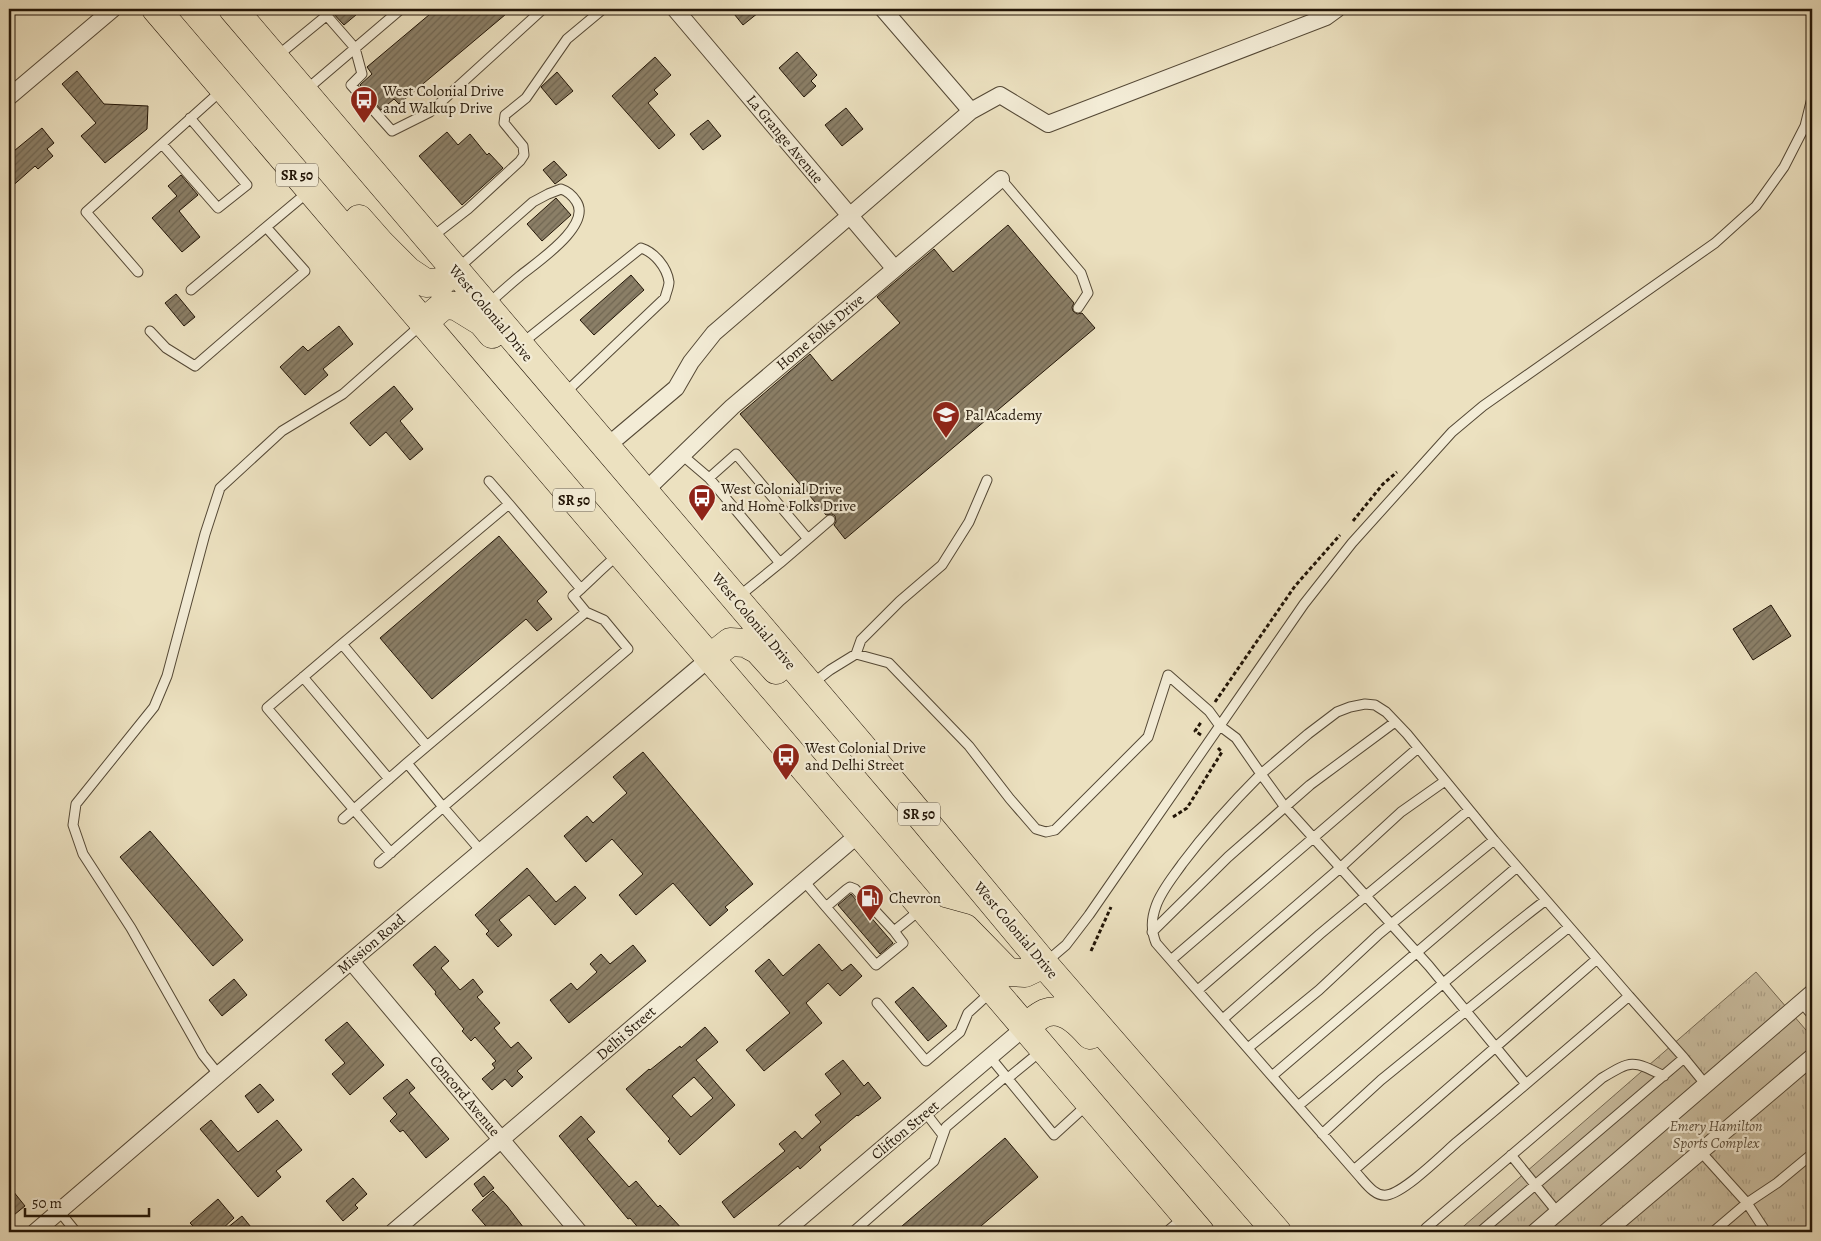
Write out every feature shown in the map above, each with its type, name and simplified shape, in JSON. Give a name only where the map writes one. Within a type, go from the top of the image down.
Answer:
[{"type":"highway","name":"SR 50","points":[[156,9],[1089,1102],[1187,1228]]},
{"type":"highway","name":"West Colonial Drive","points":[[233,9],[810,686],[1044,964],[1277,1232]]},
{"type":"highway","points":[[310,190],[344,201],[380,244],[408,270],[426,283],[440,282],[455,270]]},
{"type":"highway","points":[[423,323],[444,305],[456,306],[482,322],[523,372],[558,391]]},
{"type":"highway","points":[[710,658],[730,642],[745,643],[758,650],[822,725],[846,729]]},
{"type":"highway","points":[[927,913],[965,928],[1008,972],[1025,973],[1044,964]]},
{"type":"highway","points":[[1025,1027],[1044,1014],[1054,1011],[1068,1014],[1084,1028],[1133,1087],[1156,1092]]},
{"type":"street","points":[[9,97],[114,9]]},
{"type":"street","name":"La Grange Avenue","points":[[675,9],[895,269]]},
{"type":"street","points":[[883,9],[971,111]]},
{"type":"street","points":[[606,447],[676,388],[691,362],[714,333],[971,111],[1000,95],[1048,124],[1326,17],[1336,9]]},
{"type":"street","name":"Home Folks Drive","points":[[644,492],[732,407],[1001,178]]},
{"type":"street","name":"Mission Road","points":[[35,1232],[351,960],[710,658]]},
{"type":"street","name":"Delhi Street","points":[[393,1232],[859,834]]},
{"type":"street","name":"Concord Avenue","points":[[351,960],[579,1232]]},
{"type":"street","points":[[1535,1232],[1807,998]]},
{"type":"street","name":"Clifton Street","points":[[784,1232],[1025,1027]]},
{"type":"street","points":[[1606,1232],[1812,1057]]},
{"type":"lane","points":[[304,92],[401,9]]},
{"type":"lane","points":[[275,58],[323,12],[355,48],[362,74],[351,85],[392,131],[430,112],[543,9]]},
{"type":"lane","points":[[429,240],[468,209],[520,161],[524,155],[523,146],[504,123],[505,115],[526,98],[567,39],[603,9]]},
{"type":"lane","points":[[138,272],[86,212],[224,88]]},
{"type":"lane","points":[[1044,964],[1066,945],[1089,914],[1304,604],[1352,543],[1452,432],[1483,406],[1715,243],[1756,206],[1784,167],[1804,126],[1812,98]]},
{"type":"lane","points":[[162,144],[218,208],[246,185],[190,118]]},
{"type":"lane","points":[[1001,178],[1082,273],[1088,293],[1078,308]]},
{"type":"lane","points":[[455,270],[538,199],[561,189],[571,195],[579,206],[580,211],[572,230],[486,306]]},
{"type":"lane","points":[[191,290],[310,190]]},
{"type":"lane","points":[[150,331],[166,348],[196,366],[305,271],[266,227]]},
{"type":"lane","points":[[519,346],[641,248],[649,250],[655,255],[666,271],[669,284],[664,298],[592,368],[558,391]]},
{"type":"lane","points":[[219,1075],[204,1055],[131,928],[83,854],[73,825],[76,804],[154,707],[167,676],[205,534],[220,488],[282,431],[343,394],[423,323]]},
{"type":"lane","points":[[709,478],[736,454],[808,539]]},
{"type":"lane","points":[[682,455],[709,478],[780,563]]},
{"type":"lane","points":[[810,686],[830,670],[856,654],[861,640],[900,601],[942,565],[969,522],[987,480]]},
{"type":"lane","points":[[489,481],[581,589]]},
{"type":"lane","points":[[391,853],[267,708],[509,504]]},
{"type":"lane","points":[[736,599],[830,520]]},
{"type":"lane","points":[[379,863],[628,649],[604,620],[586,612],[572,596],[620,553]]},
{"type":"lane","points":[[343,820],[426,746],[586,612]]},
{"type":"lane","points":[[342,644],[426,746]]},
{"type":"lane","points":[[856,654],[889,663],[969,746],[1036,830],[1046,832],[1055,830],[1148,737],[1168,675],[1209,711],[1220,726],[1236,738],[1286,806],[1417,952],[1526,1084]]},
{"type":"lane","points":[[303,677],[389,779]]},
{"type":"lane","points":[[1629,996],[1400,1190],[1388,1195],[1380,1195],[1354,1170],[1156,943],[1152,932],[1152,919],[1156,904],[1170,881],[1205,834],[1261,774],[1337,712],[1365,704],[1376,705],[1386,712],[1418,748],[1517,867],[1684,1058],[1706,1085]]},
{"type":"lane","points":[[1152,932],[1228,857],[1310,785],[1395,722]]},
{"type":"lane","points":[[1171,960],[1418,748]]},
{"type":"lane","points":[[407,763],[481,851]]},
{"type":"lane","points":[[1198,990],[1340,868],[1401,812],[1445,781]]},
{"type":"lane","points":[[1223,1019],[1365,896],[1469,810]]},
{"type":"lane","points":[[1248,1048],[1319,990],[1391,924],[1494,840]]},
{"type":"lane","points":[[1272,1076],[1517,867]]},
{"type":"lane","points":[[804,882],[876,965],[903,942],[859,891],[852,887],[826,907]]},
{"type":"lane","points":[[1298,1106],[1386,1033],[1442,982],[1546,900]]},
{"type":"lane","points":[[894,931],[927,913]]},
{"type":"lane","points":[[1322,1134],[1381,1080],[1570,927]]},
{"type":"lane","points":[[1354,1170],[1597,959]]},
{"type":"lane","points":[[877,1003],[926,1061],[960,1032],[968,1013],[993,990]]},
{"type":"lane","points":[[1807,998],[1812,1015]]},
{"type":"lane","points":[[853,1232],[934,1161],[946,1127],[1043,1049]]},
{"type":"lane","points":[[990,1057],[1054,1135],[1089,1102]]},
{"type":"lane","points":[[1480,1232],[1684,1058]]},
{"type":"lane","points":[[1425,1232],[1426,1228],[1602,1078],[1624,1065],[1639,1064],[1664,1076]]},
{"type":"lane","points":[[925,1112],[942,1134]]},
{"type":"lane","points":[[1701,1152],[1747,1204],[1766,1232]]},
{"type":"lane","points":[[1713,1232],[1812,1154]]},
{"type":"lane","points":[[1511,1156],[1558,1212]]},
{"type":"lane","points":[[59,1211],[76,1232]]},
{"type":"path","points":[[1352,522],[1383,484],[1404,467]]},
{"type":"path","points":[[1173,817],[1187,808],[1222,752],[1195,731],[1295,586],[1346,529]]},
{"type":"path","points":[[1091,950],[1112,906]]},
{"type":"green space","name":"Emery Hamilton Sports Complex","points":[[1756,972],[1812,1037],[1812,1232],[1457,1232]]},
{"type":"building","points":[[329,9],[363,9],[344,25]]},
{"type":"building","points":[[436,9],[512,9],[399,104],[394,99],[381,110],[360,85],[372,74],[367,67]]},
{"type":"building","points":[[730,9],[763,9],[743,25]]},
{"type":"building","points":[[797,52],[817,75],[811,81],[816,86],[804,97],[779,68]]},
{"type":"building","points":[[655,57],[671,75],[654,90],[658,94],[648,103],[675,135],[659,149],[612,96]]},
{"type":"building","points":[[77,71],[104,104],[148,106],[147,129],[105,163],[81,136],[96,123],[62,84]]},
{"type":"building","points":[[557,72],[573,91],[556,105],[541,87]]},
{"type":"building","points":[[846,108],[863,129],[842,146],[825,125]]},
{"type":"building","points":[[708,120],[721,136],[703,150],[690,134]]},
{"type":"building","points":[[42,128],[54,143],[47,149],[53,156],[38,169],[35,166],[9,189],[9,155]]},
{"type":"building","points":[[447,132],[458,145],[470,134],[487,155],[489,153],[503,168],[462,205],[419,156]]},
{"type":"building","points":[[554,161],[567,175],[555,184],[543,170]]},
{"type":"building","points":[[181,175],[198,195],[179,211],[200,237],[182,252],[152,218],[177,196],[168,186]]},
{"type":"building","points":[[556,198],[571,215],[542,241],[527,224]]},
{"type":"building","points":[[1008,225],[1074,303],[1073,311],[1077,314],[1082,313],[1095,328],[845,539],[834,525],[836,522],[835,516],[832,514],[826,515],[740,414],[810,354],[832,381],[900,323],[877,297],[934,249],[953,272]]},
{"type":"building","points":[[631,275],[644,290],[594,335],[580,320]]},
{"type":"building","points":[[176,294],[195,317],[184,326],[165,303]]},
{"type":"building","points":[[339,326],[353,344],[323,369],[328,375],[305,395],[280,367],[303,346],[308,351]]},
{"type":"building","points":[[394,386],[413,409],[400,421],[423,449],[410,460],[386,432],[370,446],[350,423]]},
{"type":"building","points":[[499,536],[547,592],[537,601],[552,619],[537,631],[526,619],[432,699],[380,638]]},
{"type":"building","points":[[1771,605],[1791,636],[1753,660],[1733,629]]},
{"type":"building","points":[[643,752],[753,884],[725,907],[728,910],[710,926],[673,883],[636,915],[619,895],[643,874],[612,839],[586,862],[564,836],[587,816],[593,823],[627,793],[613,777]]},
{"type":"building","points":[[150,831],[243,940],[213,966],[120,857]]},
{"type":"building","points":[[527,868],[556,902],[575,886],[586,898],[555,925],[529,895],[499,920],[512,935],[498,947],[486,934],[489,931],[475,915]]},
{"type":"building","points":[[851,894],[893,943],[880,954],[838,905]]},
{"type":"building","points":[[819,944],[842,971],[851,964],[862,976],[840,996],[828,983],[806,1003],[822,1023],[764,1071],[746,1050],[790,1013],[755,971],[769,959],[783,976]]},
{"type":"building","points":[[633,945],[646,961],[569,1023],[550,1000],[571,983],[577,990],[597,972],[590,964],[601,954],[610,964]]},
{"type":"building","points":[[435,946],[449,961],[441,968],[460,990],[473,979],[483,992],[477,997],[500,1023],[494,1028],[511,1048],[518,1042],[532,1058],[517,1071],[523,1077],[512,1087],[505,1079],[492,1090],[482,1079],[495,1068],[492,1064],[496,1061],[475,1037],[471,1041],[462,1031],[464,1029],[413,965]]},
{"type":"building","points":[[234,979],[247,995],[222,1016],[209,1000]]},
{"type":"building","points":[[913,987],[947,1026],[928,1041],[895,1002]]},
{"type":"building","points":[[347,1022],[384,1065],[350,1095],[332,1074],[345,1063],[325,1040]]},
{"type":"building","points":[[705,1027],[718,1042],[696,1060],[735,1105],[680,1155],[668,1141],[670,1139],[626,1089],[649,1069],[680,1046],[681,1048]],"holes":[[[694,1077],[713,1098],[691,1117],[672,1096]]]},
{"type":"building","points":[[843,1060],[864,1086],[868,1082],[881,1098],[857,1115],[819,1147],[821,1150],[800,1169],[798,1166],[734,1218],[722,1202],[785,1151],[779,1144],[795,1131],[802,1139],[821,1122],[815,1115],[841,1094],[825,1074]]},
{"type":"building","points":[[407,1079],[415,1088],[409,1093],[449,1139],[426,1158],[403,1130],[400,1132],[390,1121],[397,1114],[383,1098]]},
{"type":"building","points":[[260,1084],[274,1100],[258,1113],[245,1096]]},
{"type":"building","points":[[581,1116],[595,1132],[587,1139],[629,1187],[636,1181],[658,1207],[660,1205],[685,1232],[642,1232],[630,1218],[628,1219],[559,1136]]},
{"type":"building","points":[[211,1120],[238,1152],[277,1120],[302,1150],[276,1171],[281,1177],[258,1197],[200,1129]]},
{"type":"building","points":[[1005,1138],[1038,1177],[974,1232],[895,1232]]},
{"type":"building","points":[[484,1176],[494,1188],[483,1197],[474,1184]]},
{"type":"building","points":[[353,1178],[367,1194],[355,1205],[358,1208],[343,1221],[326,1201]]},
{"type":"building","points":[[9,1186],[25,1206],[9,1219]]},
{"type":"building","points":[[493,1191],[527,1232],[491,1232],[472,1210]]},
{"type":"building","points":[[218,1199],[234,1218],[219,1232],[199,1232],[190,1223]]},
{"type":"building","points":[[242,1216],[255,1232],[222,1232]]},
{"type":"place","name":"West Colonial Drive and Walkup Drive","points":[[364,124]]},
{"type":"place","name":"Pal Academy","points":[[946,439]]},
{"type":"place","name":"West Colonial Drive and Home Folks Drive","points":[[702,522]]},
{"type":"place","name":"West Colonial Drive and Delhi Street","points":[[786,781]]},
{"type":"place","name":"Chevron","points":[[870,922]]}]
